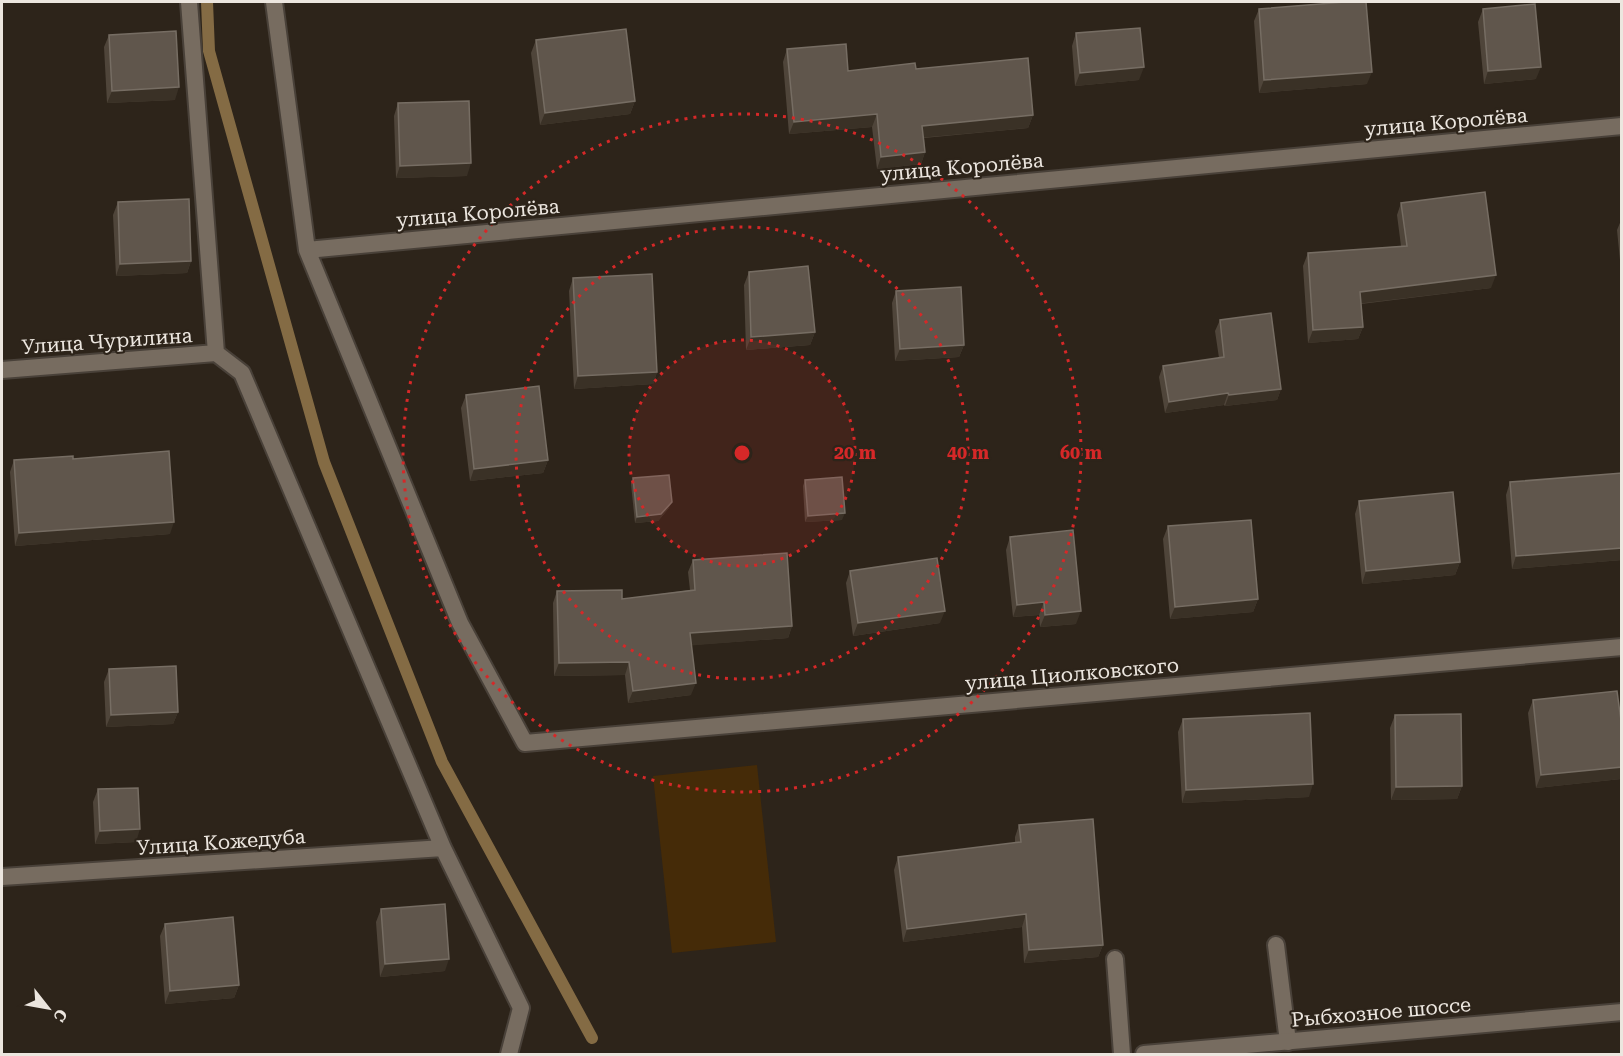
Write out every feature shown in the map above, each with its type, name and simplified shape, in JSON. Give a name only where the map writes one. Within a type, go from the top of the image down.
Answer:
[{"type":"street","points":[[189,2],[216,353],[242,373],[443,848],[521,1008],[509,1054]]},
{"type":"street","points":[[274,2],[307,250]]},
{"type":"street","name":"улица Королёва","points":[[307,250],[1622,126]]},
{"type":"street","name":"улица Циолковского","points":[[307,250],[460,623],[525,743],[1622,647]]},
{"type":"street","name":"Улица Чурилина","points":[[2,370],[216,353]]},
{"type":"street","name":"Улица Кожедуба","points":[[2,877],[443,848]]},
{"type":"street","points":[[1276,945],[1288,1042]]},
{"type":"street","points":[[1115,959],[1122,1054]]},
{"type":"street","name":"Рыбхозное шоссе","points":[[1144,1054],[1622,1012]]},
{"type":"shaded area","points":[[757,765],[776,942],[672,953],[653,776]]},
{"type":"building","points":[[1366,2],[1372,72],[1264,80],[1259,9]]},
{"type":"building","points":[[1535,4],[1541,67],[1488,71],[1483,9]]},
{"type":"building","points":[[1140,28],[1144,67],[1080,73],[1076,33]]},
{"type":"building","points":[[626,29],[635,101],[545,113],[536,40]]},
{"type":"building","points":[[176,31],[179,87],[112,91],[109,35]]},
{"type":"building","points":[[846,44],[848,71],[915,63],[916,69],[1028,58],[1033,115],[922,126],[925,152],[881,157],[877,114],[794,122],[787,49]]},
{"type":"building","points":[[469,101],[471,163],[400,166],[398,103]]},
{"type":"building","points":[[1485,192],[1496,275],[1360,292],[1363,327],[1313,330],[1308,253],[1407,246],[1401,203]]},
{"type":"building","points":[[189,199],[191,261],[120,264],[118,202]]},
{"type":"building","points":[[808,266],[815,332],[751,337],[749,272]]},
{"type":"building","points":[[652,274],[657,372],[578,376],[573,278]]},
{"type":"building","points":[[961,287],[964,345],[900,349],[896,291]]},
{"type":"building","points":[[1271,313],[1281,389],[1229,395],[1228,393],[1169,402],[1163,366],[1224,357],[1220,320]]},
{"type":"building","points":[[539,386],[548,460],[474,469],[466,395]]},
{"type":"building","points":[[169,451],[174,522],[19,533],[14,460],[73,456],[73,459]]},
{"type":"building","points":[[1622,473],[1622,548],[1516,556],[1510,482]]},
{"type":"building","points":[[669,475],[672,502],[661,514],[637,517],[633,478]]},
{"type":"building","points":[[842,477],[845,513],[808,516],[805,480]]},
{"type":"building","points":[[1453,492],[1460,562],[1366,571],[1359,501]]},
{"type":"building","points":[[1251,520],[1258,599],[1175,607],[1168,526]]},
{"type":"building","points":[[1073,530],[1081,611],[1045,615],[1044,602],[1017,605],[1010,537]]},
{"type":"building","points":[[787,553],[792,626],[690,633],[696,683],[633,691],[629,662],[559,663],[557,591],[622,590],[622,599],[695,590],[693,560]]},
{"type":"building","points":[[937,558],[945,611],[858,623],[850,571]]},
{"type":"building","points":[[176,666],[178,712],[111,715],[109,669]]},
{"type":"building","points":[[1617,691],[1622,728],[1622,767],[1541,775],[1533,700]]},
{"type":"building","points":[[1310,713],[1313,784],[1186,790],[1183,719]]},
{"type":"building","points":[[1461,714],[1462,786],[1396,787],[1395,715]]},
{"type":"building","points":[[138,788],[140,829],[100,831],[98,789]]},
{"type":"building","points":[[1093,819],[1103,945],[1029,950],[1026,914],[907,929],[898,857],[1021,842],[1019,825]]},
{"type":"building","points":[[445,904],[449,959],[385,964],[381,909]]},
{"type":"building","points":[[233,917],[239,985],[170,991],[165,924]]},
{"type":"waterway","points":[[207,2],[209,51],[324,462],[442,762],[592,1038]]}]
